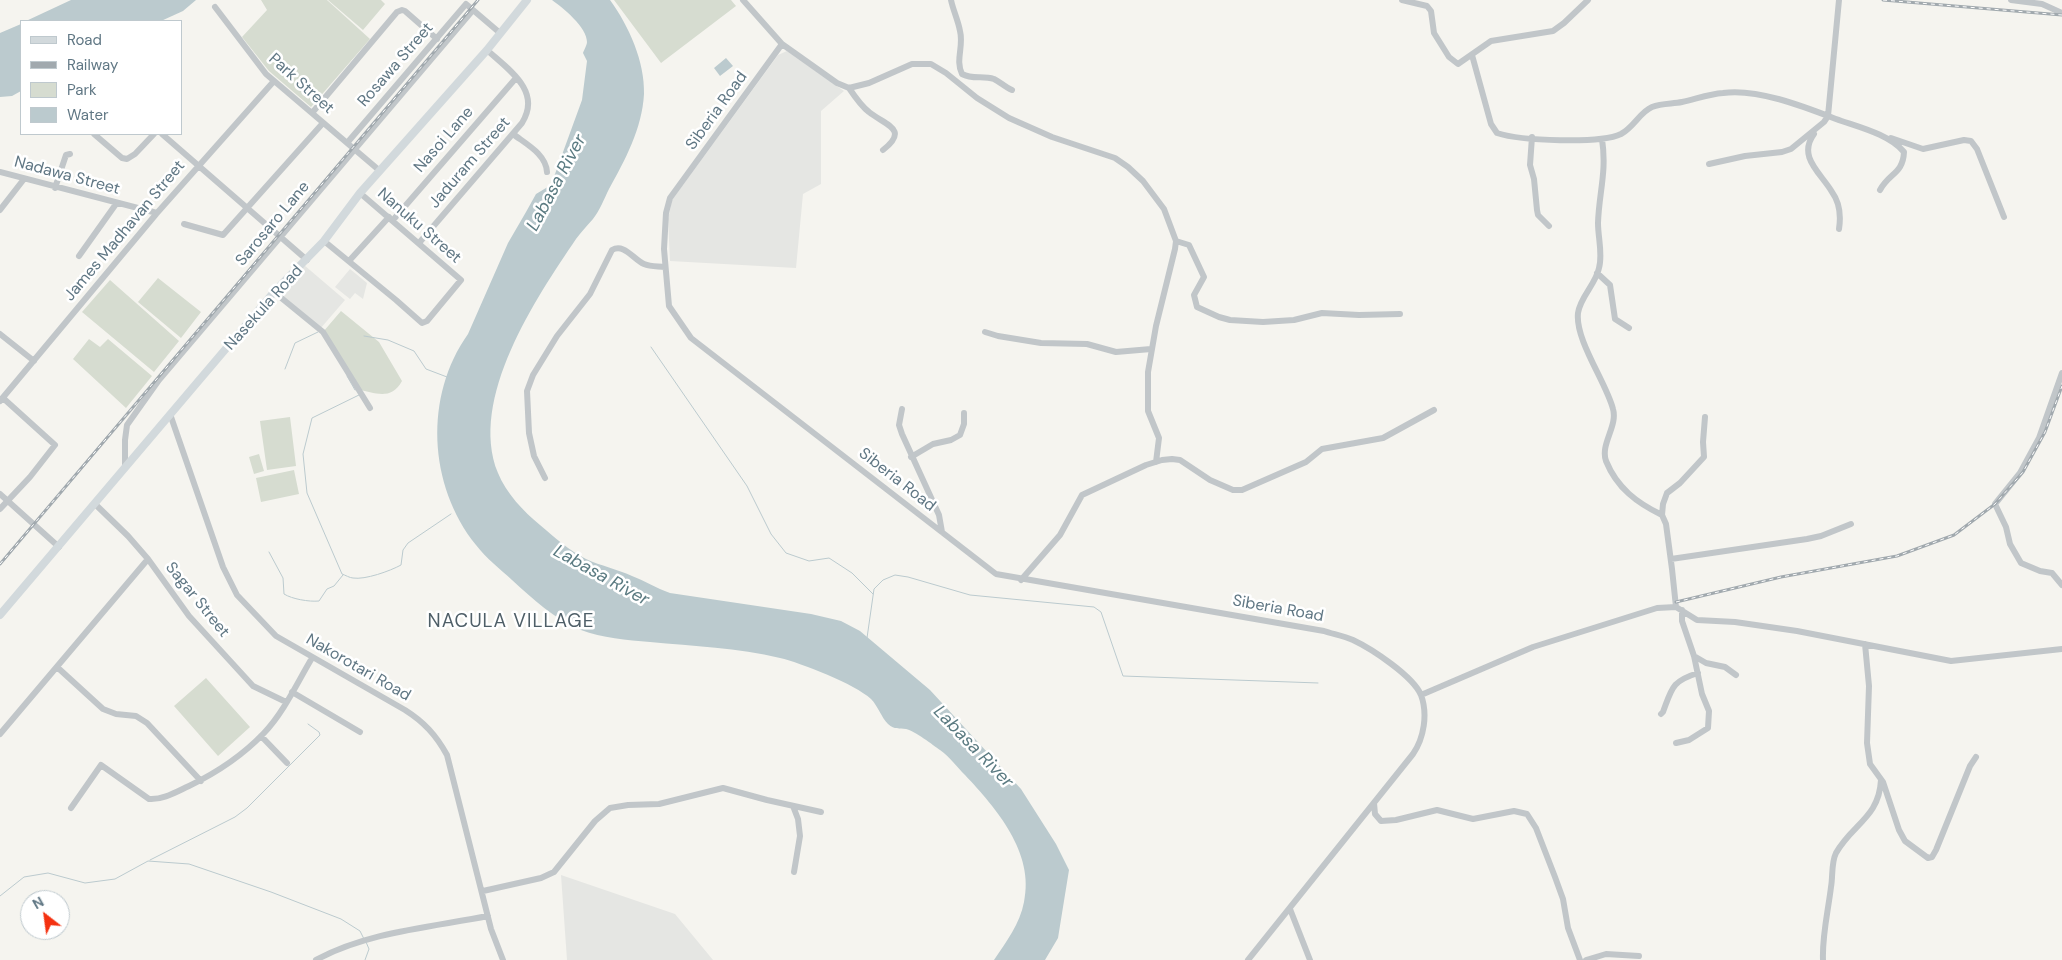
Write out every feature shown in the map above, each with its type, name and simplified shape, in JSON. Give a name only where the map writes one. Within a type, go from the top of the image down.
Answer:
[{"type":"main road","name":"Nasekula Road","points":[[0,615],[274,292],[324,241],[360,193],[487,50],[527,0]]},
{"type":"street","points":[[743,0],[782,44],[837,83],[849,88],[870,113],[890,125],[895,131],[895,137],[891,144],[883,150]]},
{"type":"street","points":[[950,0],[960,31],[961,44],[958,65],[962,74],[974,78],[983,77],[995,80],[1012,90]]},
{"type":"street","points":[[1402,0],[1427,6],[1431,11],[1434,32],[1453,61],[1461,63],[1498,39],[1544,34],[1553,31],[1564,24],[1588,0]]},
{"type":"street","points":[[1839,229],[1841,215],[1833,192],[1818,175],[1808,153],[1810,140],[1828,116],[1840,0]]},
{"type":"street","points":[[2011,0],[2042,4],[2062,13]]},
{"type":"street","name":"Rosawa Street","points":[[347,143],[466,4],[473,10]]},
{"type":"street","name":"Park Street","points":[[215,7],[260,68],[380,170]]},
{"type":"street","points":[[473,10],[500,33]]},
{"type":"street","name":"Sarosaro Lane","points":[[125,469],[127,425],[159,380],[473,10]]},
{"type":"street","points":[[312,114],[397,12],[405,11],[437,39]]},
{"type":"street","name":"Siberia Road","points":[[782,44],[670,198],[666,213],[665,267],[669,306],[691,338],[996,574],[1020,580],[1160,602],[1343,636],[1362,645],[1398,670],[1421,695]]},
{"type":"street","name":"Jaduram Street","points":[[419,243],[513,134],[527,115],[528,98],[524,87],[487,50]]},
{"type":"street","points":[[1472,55],[1491,124],[1495,132],[1502,135],[1555,140],[1602,140],[1624,132],[1654,106],[1682,102],[1722,92],[1741,93],[1782,99],[1898,145],[1904,152],[1900,170],[1883,184],[1880,190]]},
{"type":"street","points":[[849,88],[869,83],[912,64],[931,64],[946,72],[977,98],[1009,118],[1052,137],[1115,158],[1143,181],[1164,209],[1176,241],[1151,349],[1148,372],[1148,411],[1160,438],[1156,462]]},
{"type":"street","name":"Nasoi Lane","points":[[349,261],[391,219],[516,78]]},
{"type":"street","name":"James Madhavan Street","points":[[1,399],[157,213],[274,81]]},
{"type":"street","points":[[184,224],[223,235],[323,122]]},
{"type":"street","points":[[1709,164],[1791,149],[1819,127]]},
{"type":"street","points":[[513,134],[542,156],[547,172]]},
{"type":"street","points":[[95,135],[122,158],[127,159],[135,154],[153,135]]},
{"type":"street","points":[[163,135],[307,260]]},
{"type":"street","points":[[1532,137],[1530,166],[1534,179],[1537,210],[1538,215],[1549,226]]},
{"type":"street","points":[[1884,138],[1895,139],[1923,149],[1964,140],[1971,141],[1977,149],[2004,217]]},
{"type":"street","points":[[1602,140],[1605,168],[1598,223],[1600,262],[1597,274],[1578,312],[1579,324],[1589,356],[1614,411],[1604,451],[1606,461],[1619,482],[1633,499],[1662,515]]},
{"type":"street","points":[[55,188],[63,159],[66,155],[70,154]]},
{"type":"street","name":"Nadawa Street","points":[[0,172],[116,204],[157,213]]},
{"type":"street","points":[[0,210],[24,179]]},
{"type":"street","name":"Nanuku Street","points":[[349,261],[422,323],[427,321],[461,280],[360,193]]},
{"type":"street","points":[[79,256],[116,204]]},
{"type":"street","points":[[324,241],[349,261]]},
{"type":"street","points":[[1176,241],[1189,245],[1204,277],[1194,295],[1197,307],[1219,317],[1263,322],[1294,320],[1322,313],[1359,315],[1400,314]]},
{"type":"street","points":[[545,478],[534,456],[529,433],[528,391],[533,375],[558,336],[590,294],[612,250],[616,247],[623,249],[642,263],[665,267]]},
{"type":"street","points":[[1597,274],[1610,285],[1615,319],[1629,328]]},
{"type":"street","points":[[274,292],[323,332],[370,408]]},
{"type":"street","points":[[985,332],[1041,343],[1087,344],[1116,352],[1151,349]]},
{"type":"street","points":[[0,334],[34,361]]},
{"type":"street","points":[[2062,373],[2039,438],[2020,473],[1998,500],[1995,507],[2006,527],[2010,544],[2020,563],[2040,571],[2052,573],[2062,585]]},
{"type":"street","points":[[0,509],[30,477],[56,445],[1,399]]},
{"type":"street","points":[[902,410],[899,425],[939,515],[942,532]]},
{"type":"street","points":[[1020,580],[1060,535],[1082,495],[1156,462],[1172,458],[1180,460],[1210,480],[1233,490],[1242,490],[1306,462],[1322,449],[1383,438],[1434,410]]},
{"type":"street","points":[[912,457],[933,444],[951,440],[960,435],[964,424],[964,412]]},
{"type":"street","name":"Nakorotari Road","points":[[170,414],[230,583],[237,595],[276,636],[405,710],[421,720],[433,732],[447,755],[488,916],[503,960]]},
{"type":"street","points":[[1676,743],[1704,732],[1710,725],[1709,711],[1702,694],[1694,656],[1679,609],[1666,524],[1662,515],[1667,493],[1680,483],[1704,456],[1705,417]]},
{"type":"street","points":[[0,494],[32,525],[59,547]]},
{"type":"street","name":"Sagar Street","points":[[95,504],[148,559],[189,616],[253,686],[286,702]]},
{"type":"street","points":[[1671,559],[1807,539],[1821,536],[1850,524]]},
{"type":"street","points":[[0,734],[148,559]]},
{"type":"street","points":[[1248,960],[1418,746],[1424,718],[1421,695],[1533,647],[1657,608],[1679,609],[1697,620],[1735,622],[1957,662],[2001,655],[2062,649]]},
{"type":"street","points":[[1864,644],[1869,686],[1868,756],[1870,764],[1881,779],[1899,830],[1905,841],[1928,858],[1932,857],[1936,850],[1970,766],[1976,758]]},
{"type":"street","points":[[1694,656],[1706,662],[1725,667],[1736,675]]},
{"type":"street","points":[[71,808],[101,765],[149,798],[154,799],[170,795],[216,772],[261,736],[286,702],[312,658]]},
{"type":"street","points":[[57,667],[103,709],[116,714],[136,716],[147,723],[201,781]]},
{"type":"street","points":[[1661,714],[1676,683],[1681,679],[1698,674]]},
{"type":"street","points":[[292,692],[360,732]]},
{"type":"street","points":[[261,736],[287,763]]},
{"type":"street","points":[[1823,960],[1824,928],[1834,860],[1846,840],[1872,812],[1880,794],[1881,779]]},
{"type":"street","points":[[483,891],[542,878],[554,872],[595,821],[610,808],[668,803],[713,789],[723,788],[821,812]]},
{"type":"street","points":[[1374,803],[1375,814],[1381,821],[1396,820],[1437,810],[1473,819],[1514,811],[1527,814],[1536,828],[1558,884],[1563,899],[1568,928],[1580,960]]},
{"type":"street","points":[[793,806],[798,819],[800,836],[794,872]]},
{"type":"street","points":[[1290,909],[1310,960]]},
{"type":"street","points":[[316,960],[362,942],[488,916]]},
{"type":"street","points":[[1586,960],[1606,954],[1639,956]]},
{"type":"shaded area","points":[[787,51],[844,91],[821,111],[821,184],[803,194],[796,268],[670,261],[668,219],[672,200],[778,55]]},
{"type":"shaded area","points":[[304,265],[345,300],[320,329],[279,294]]},
{"type":"shaded area","points":[[350,269],[367,283],[363,299],[355,293],[350,299],[335,287]]},
{"type":"shaded area","points":[[561,875],[675,914],[713,960],[567,960]]},
{"type":"green space","points":[[261,0],[327,0],[370,39],[311,107],[269,71],[242,37],[267,10]]},
{"type":"green space","points":[[328,0],[381,0],[385,4],[363,30]]},
{"type":"green space","points":[[614,0],[731,0],[736,6],[661,63]]},
{"type":"green space","points":[[158,278],[201,312],[181,338],[138,302]]},
{"type":"green space","points":[[110,280],[179,341],[154,372],[82,312]]},
{"type":"green space","points":[[341,311],[379,342],[402,381],[393,391],[376,394],[357,389],[323,332]]},
{"type":"green space","points":[[89,339],[100,347],[108,339],[152,376],[126,408],[73,359]]},
{"type":"green space","points":[[290,417],[296,466],[267,470],[260,421]]},
{"type":"green space","points":[[259,454],[264,471],[254,474],[249,457]]},
{"type":"green space","points":[[294,470],[299,494],[261,502],[256,478]]},
{"type":"green space","points":[[206,678],[250,727],[218,756],[174,706]]},
{"type":"water","points":[[71,0],[196,0],[183,11],[163,20],[28,20]]},
{"type":"water","name":"Labasa River","points":[[552,0],[610,0],[623,21],[639,57],[644,82],[643,107],[632,144],[598,212],[576,239],[560,263],[526,319],[511,350],[499,382],[492,414],[491,444],[501,480],[516,502],[528,514],[562,544],[586,559],[670,593],[811,614],[841,621],[860,631],[930,690],[1021,789],[1056,844],[1069,870],[1058,938],[1045,960],[994,960],[1012,933],[1022,910],[1026,884],[1024,866],[1010,832],[1000,817],[977,788],[940,750],[910,730],[890,726],[871,699],[863,693],[841,681],[801,664],[748,652],[606,637],[581,630],[544,608],[493,563],[476,545],[460,521],[448,495],[441,468],[437,440],[439,412],[444,385],[454,358],[468,334],[508,243],[536,194],[551,185],[582,100],[587,61],[583,53],[587,43],[586,36],[574,18]]},
{"type":"water","points":[[20,24],[20,92],[12,96],[0,97],[0,33]]},
{"type":"water","points":[[726,58],[733,66],[720,76],[714,68]]},
{"type":"waterway","points":[[285,369],[295,343],[318,332]]},
{"type":"waterway","points":[[364,336],[388,340],[414,351],[426,369],[447,377]]},
{"type":"waterway","points":[[651,347],[747,486],[771,534],[786,553],[809,561],[829,558],[852,573],[873,594]]},
{"type":"waterway","points":[[347,376],[355,390]]},
{"type":"waterway","points":[[359,395],[312,418],[303,454],[307,493],[342,574],[352,578],[364,578],[401,565],[403,550],[408,543],[451,514]]},
{"type":"waterway","points":[[269,552],[283,578],[284,594],[291,597],[306,601],[319,601],[327,589],[334,586],[343,575]]},
{"type":"waterway","points":[[867,638],[874,589],[883,580],[895,575],[970,595],[1094,607],[1101,612],[1123,676],[1318,683]]},
{"type":"waterway","points":[[150,860],[235,817],[247,808],[320,735],[319,732],[308,724]]},
{"type":"waterway","points":[[0,896],[24,877],[48,873],[85,883],[115,879],[148,861],[189,864],[271,892],[341,919],[360,931],[364,939]]},
{"type":"waterway","points":[[365,960],[369,949],[366,942]]},
{"type":"railway","points":[[0,564],[478,0]]},
{"type":"railway","points":[[1883,0],[2062,15]]},
{"type":"railway","points":[[1676,602],[1781,577],[1897,556],[1954,535],[1995,504],[2023,472],[2045,432],[2062,386]]},
{"type":"district","name":"NACULA VILLAGE","points":[[511,622]]}]
